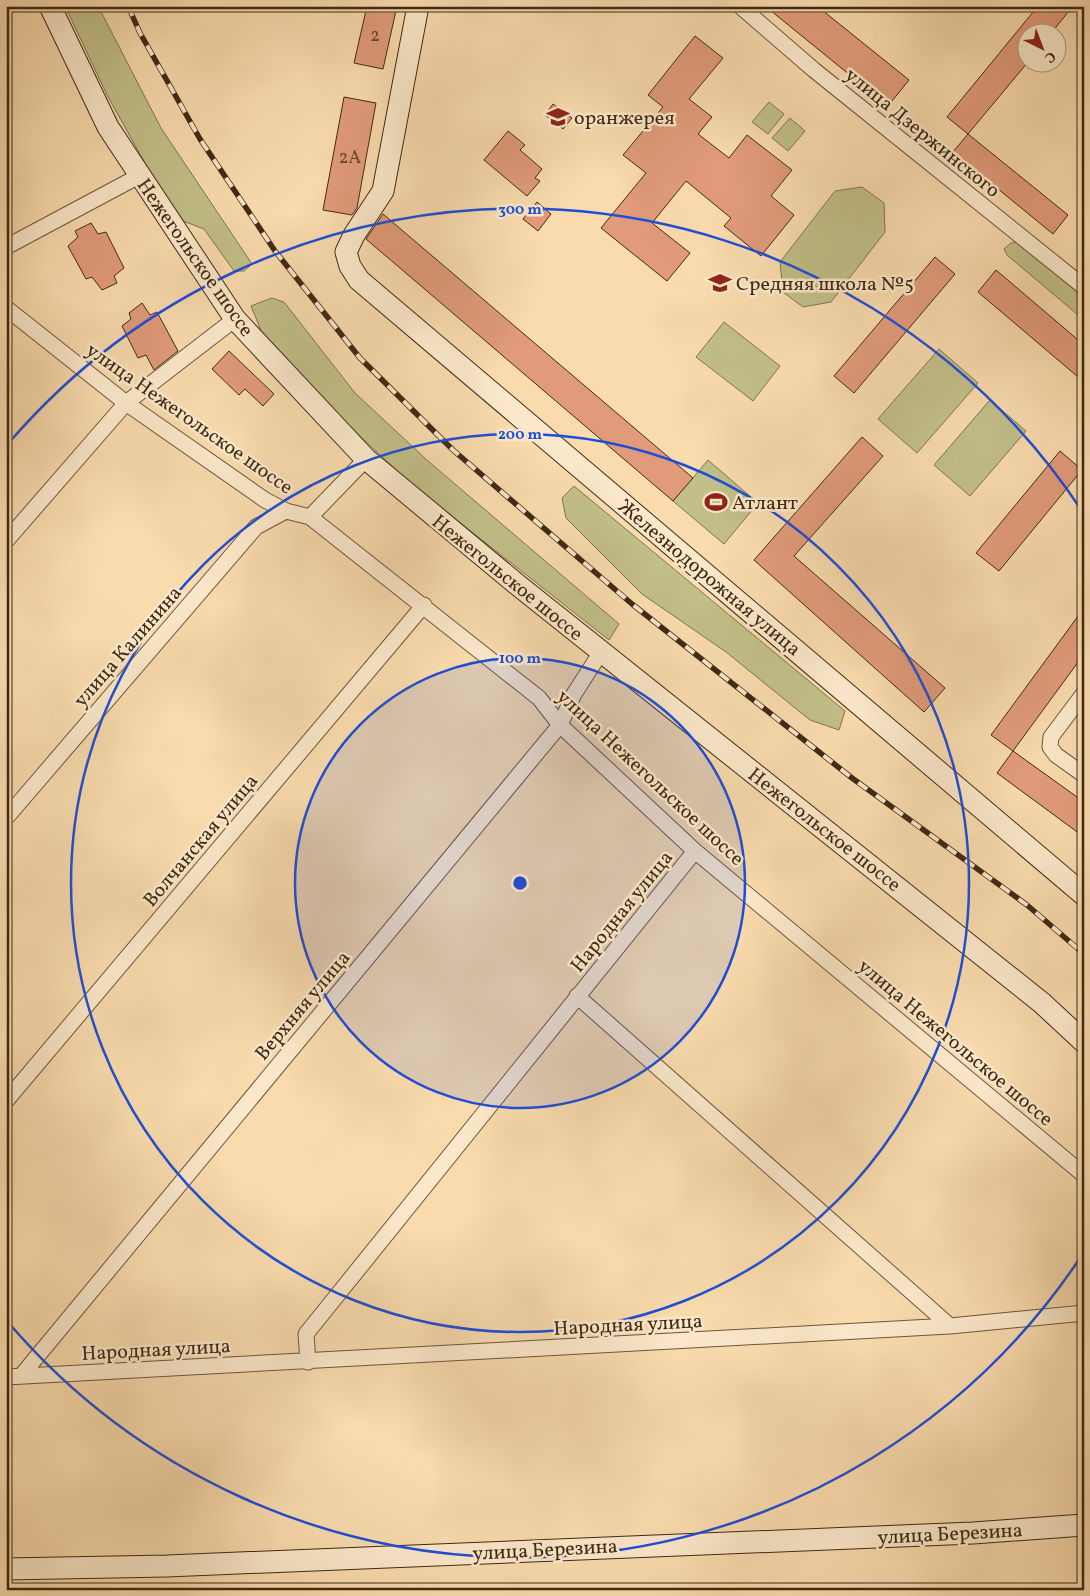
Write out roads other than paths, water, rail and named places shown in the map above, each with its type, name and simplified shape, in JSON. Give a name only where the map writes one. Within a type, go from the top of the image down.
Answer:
[{"type":"street","name":"Нежегольское шоссе","points":[[50,6],[108,127],[235,319],[366,459],[418,504],[601,652],[1011,978],[1084,1042]]},
{"type":"street","name":"Железнодорожная улица","points":[[418,6],[383,191],[354,234],[346,252],[350,266],[359,280],[1084,895]]},
{"type":"street","name":"улица Дзержинского","points":[[740,6],[814,70],[1084,287]]},
{"type":"street","points":[[6,247],[139,176]]},
{"type":"street","name":"улица Нежегольское шоссе","points":[[6,308],[126,403],[265,500],[286,511],[310,517],[424,605],[539,698],[560,725],[696,850],[1084,1176]]},
{"type":"street","points":[[6,541],[126,403],[235,319]]},
{"type":"street","points":[[310,517],[366,459]]},
{"type":"street","name":"улица Калинина","points":[[6,818],[256,526],[286,511]]},
{"type":"street","name":"Волчанская улица","points":[[6,1100],[424,605]]},
{"type":"street","name":"Верхняя улица","points":[[14,1376],[560,725],[574,694],[601,652]]},
{"type":"street","points":[[1084,693],[1052,737],[1050,747],[1056,755],[1084,775]]},
{"type":"street","name":"Народная улица","points":[[308,1362],[306,1334],[696,850]]},
{"type":"street","name":"Народная улица","points":[[577,996],[950,1326]]},
{"type":"street","name":"Народная улица","points":[[14,1376],[308,1362],[950,1326],[1084,1313]]},
{"type":"street","name":"улица Березина","points":[[6,1570],[167,1566],[973,1533],[1084,1525]]},
{"type":"railway","points":[[128,6],[140,33],[200,139],[275,251],[360,358],[453,450],[632,604],[852,778],[1027,905],[1084,954]]},
{"type":"place","name":"оранжерея","points":[[558,117]]},
{"type":"place","name":"Средняя школа №5","points":[[720,283]]},
{"type":"place","name":"Атлант","points":[[716,502]]}]
